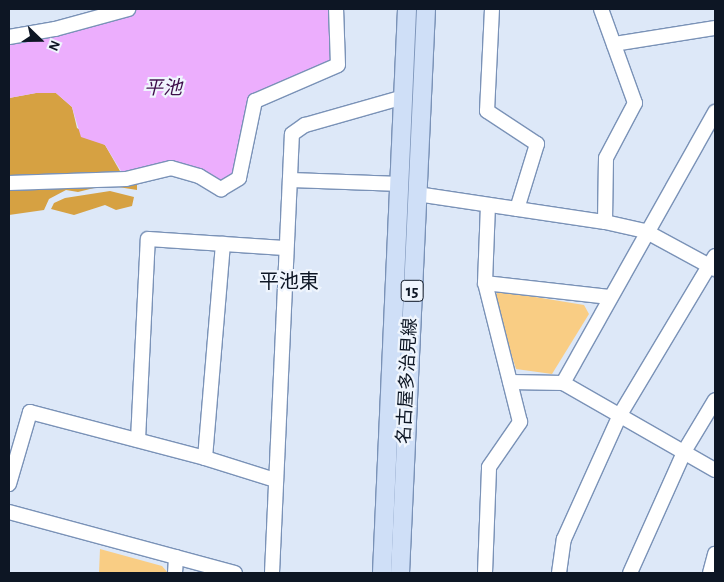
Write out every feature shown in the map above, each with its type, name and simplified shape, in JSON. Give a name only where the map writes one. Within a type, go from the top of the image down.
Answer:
[{"type":"main road","name":"名古屋多治見線","points":[[382,573],[401,184],[407,9]]},
{"type":"main road","name":"名古屋多治見線","points":[[400,573],[426,9]]},
{"type":"street","points":[[9,37],[55,30],[128,9]]},
{"type":"street","points":[[9,183],[126,179],[171,168],[199,176],[221,189],[240,178],[255,102],[338,64],[336,9]]},
{"type":"street","points":[[492,9],[487,111],[537,144],[517,209]]},
{"type":"street","points":[[601,9],[635,104],[606,158],[605,222]]},
{"type":"street","points":[[614,44],[715,28]]},
{"type":"street","points":[[272,573],[285,248],[291,180],[292,134],[298,129],[404,97]]},
{"type":"street","points":[[563,382],[645,231],[715,112]]},
{"type":"street","points":[[291,180],[401,184]]},
{"type":"street","points":[[417,194],[605,222],[645,231],[713,264],[621,413],[564,539],[560,573]]},
{"type":"street","points":[[485,573],[489,467],[520,422],[485,283],[488,206]]},
{"type":"street","points":[[138,440],[148,239],[285,248]]},
{"type":"street","points":[[205,458],[223,244]]},
{"type":"street","points":[[485,283],[609,297]]},
{"type":"street","points":[[510,382],[563,382],[685,450],[715,470]]},
{"type":"street","points":[[630,573],[685,450],[715,400]]},
{"type":"street","points":[[9,484],[30,412],[205,458],[275,480]]},
{"type":"street","points":[[9,512],[235,573]]},
{"type":"street","points":[[710,573],[715,554]]},
{"type":"street","points":[[175,573],[176,557]]},
{"type":"shaded area","points":[[36,93],[56,93],[72,107],[77,128],[105,145],[128,185],[137,184],[137,190],[106,185],[78,192],[66,190],[49,199],[44,210],[9,215],[9,98]]},
{"type":"shaded area","points":[[110,191],[134,197],[132,206],[116,210],[105,205],[74,215],[51,209],[54,203],[65,198]]},
{"type":"shaded area","points":[[499,291],[584,305],[589,314],[552,374],[516,369],[493,297]]},
{"type":"shaded area","points":[[100,549],[162,566],[168,573],[99,573]]},
{"type":"water","name":"平池","points":[[128,9],[336,9],[338,65],[255,101],[239,178],[221,189],[171,168],[126,179],[105,145],[81,137],[72,107],[56,93],[36,93],[9,98],[9,37]]},
{"type":"district","name":"平池東","points":[[289,282]]}]
